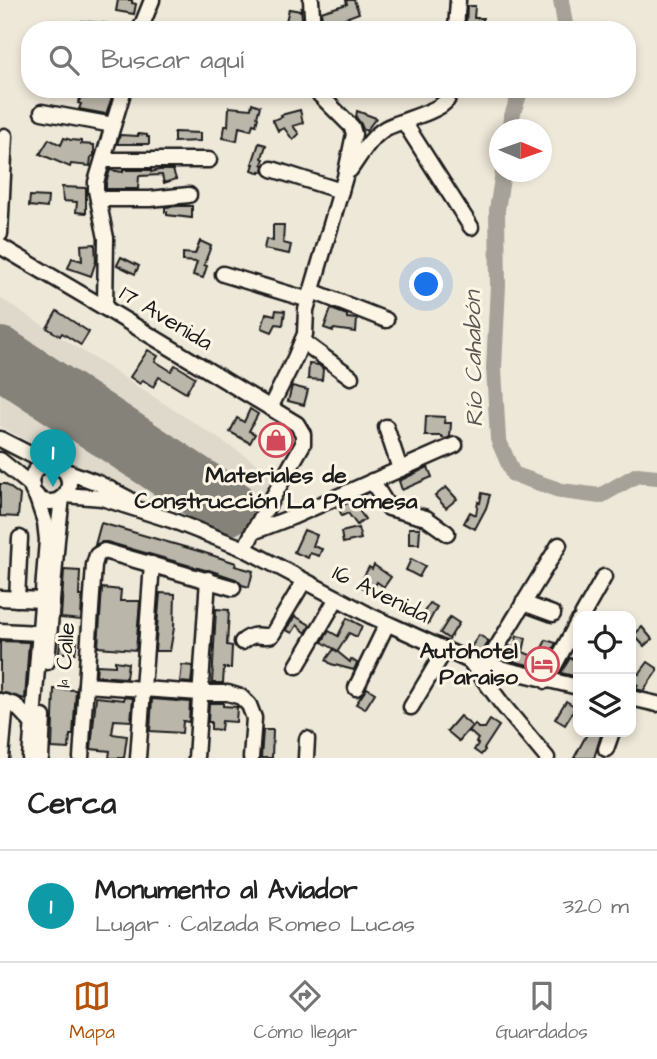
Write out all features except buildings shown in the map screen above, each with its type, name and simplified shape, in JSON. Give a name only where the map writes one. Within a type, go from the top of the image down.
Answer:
[{"type":"street","points":[[144,21],[152,0]]},
{"type":"street","points":[[311,0],[312,21]]},
{"type":"street","points":[[457,21],[458,0]]},
{"type":"street","points":[[105,307],[106,238],[96,182],[121,98]]},
{"type":"street","points":[[270,408],[305,334],[306,310],[355,134],[352,127],[323,98]]},
{"type":"street","points":[[345,177],[375,136],[386,128],[443,104],[448,98]]},
{"type":"street","points":[[42,112],[113,125]]},
{"type":"street","points":[[404,122],[471,227]]},
{"type":"street","points":[[0,233],[5,136]]},
{"type":"street","points":[[103,160],[208,160]]},
{"type":"street","points":[[272,169],[341,191]]},
{"type":"street","points":[[98,199],[189,195]]},
{"type":"street","name":"17 Avenida","points":[[0,247],[105,307],[297,424],[303,434],[303,444],[253,532]]},
{"type":"street","points":[[223,274],[310,295],[386,320]]},
{"type":"street","points":[[302,341],[351,377]]},
{"type":"street","points":[[386,427],[400,469]]},
{"type":"street","name":"16 Avenida","points":[[0,439],[171,520]]},
{"type":"street","points":[[245,549],[253,532],[455,445]]},
{"type":"street","points":[[0,460],[7,472],[46,502],[57,501],[64,496]]},
{"type":"street","points":[[30,758],[47,540],[45,523],[32,480],[39,469],[57,467],[69,479],[69,485],[64,496],[57,540],[41,758]]},
{"type":"street","points":[[372,481],[388,508],[426,518],[447,533]]},
{"type":"street","name":"16 Avenida","points":[[64,496],[102,498],[171,520],[245,549],[387,624],[470,661],[573,687]]},
{"type":"street","points":[[18,599],[20,538]]},
{"type":"street","points":[[486,666],[559,545]]},
{"type":"street","name":"1ª Calle","points":[[81,758],[94,565],[97,555],[104,551],[152,564]]},
{"type":"street","points":[[138,758],[152,564],[233,588]]},
{"type":"street","points":[[585,611],[604,577]]},
{"type":"street","points":[[196,758],[208,579]]},
{"type":"street","points":[[242,642],[252,635],[272,635],[304,581]]},
{"type":"street","points":[[0,598],[42,600]]},
{"type":"street","points":[[297,666],[337,598]]},
{"type":"street","points":[[523,603],[553,614]]},
{"type":"street","points":[[356,688],[387,624]]},
{"type":"street","points":[[0,631],[39,633]]},
{"type":"street","points":[[546,681],[573,631]]},
{"type":"street","points":[[411,707],[445,650]]},
{"type":"street","points":[[470,661],[547,758]]},
{"type":"street","points":[[86,685],[228,693],[241,697],[249,705],[254,718],[251,758]]},
{"type":"street","points":[[636,699],[657,705]]},
{"type":"street","points":[[1,758],[3,701],[15,705],[33,724]]},
{"type":"street","points":[[606,749],[610,737]]},
{"type":"street","points":[[306,758],[307,740]]},
{"type":"shaded area","points":[[0,298],[276,477],[242,541],[61,459],[0,426]]},
{"type":"waterway","name":"Río Cahabón","points":[[561,0],[564,21]]},
{"type":"waterway","name":"Río Cahabón","points":[[511,119],[518,98]]},
{"type":"waterway","name":"Río Cahabón","points":[[501,182],[497,210],[498,285],[494,368],[498,439],[513,474],[562,491],[600,496],[637,475],[657,477]]},
{"type":"runway","points":[[0,357],[226,506]]},
{"type":"place","name":"Materiales de Construcción La Promesa","points":[[276,440]]},
{"type":"place","name":"Monumento al Aviador","points":[[53,487]]},
{"type":"place","name":"Autohotel Paraiso","points":[[542,664]]}]
